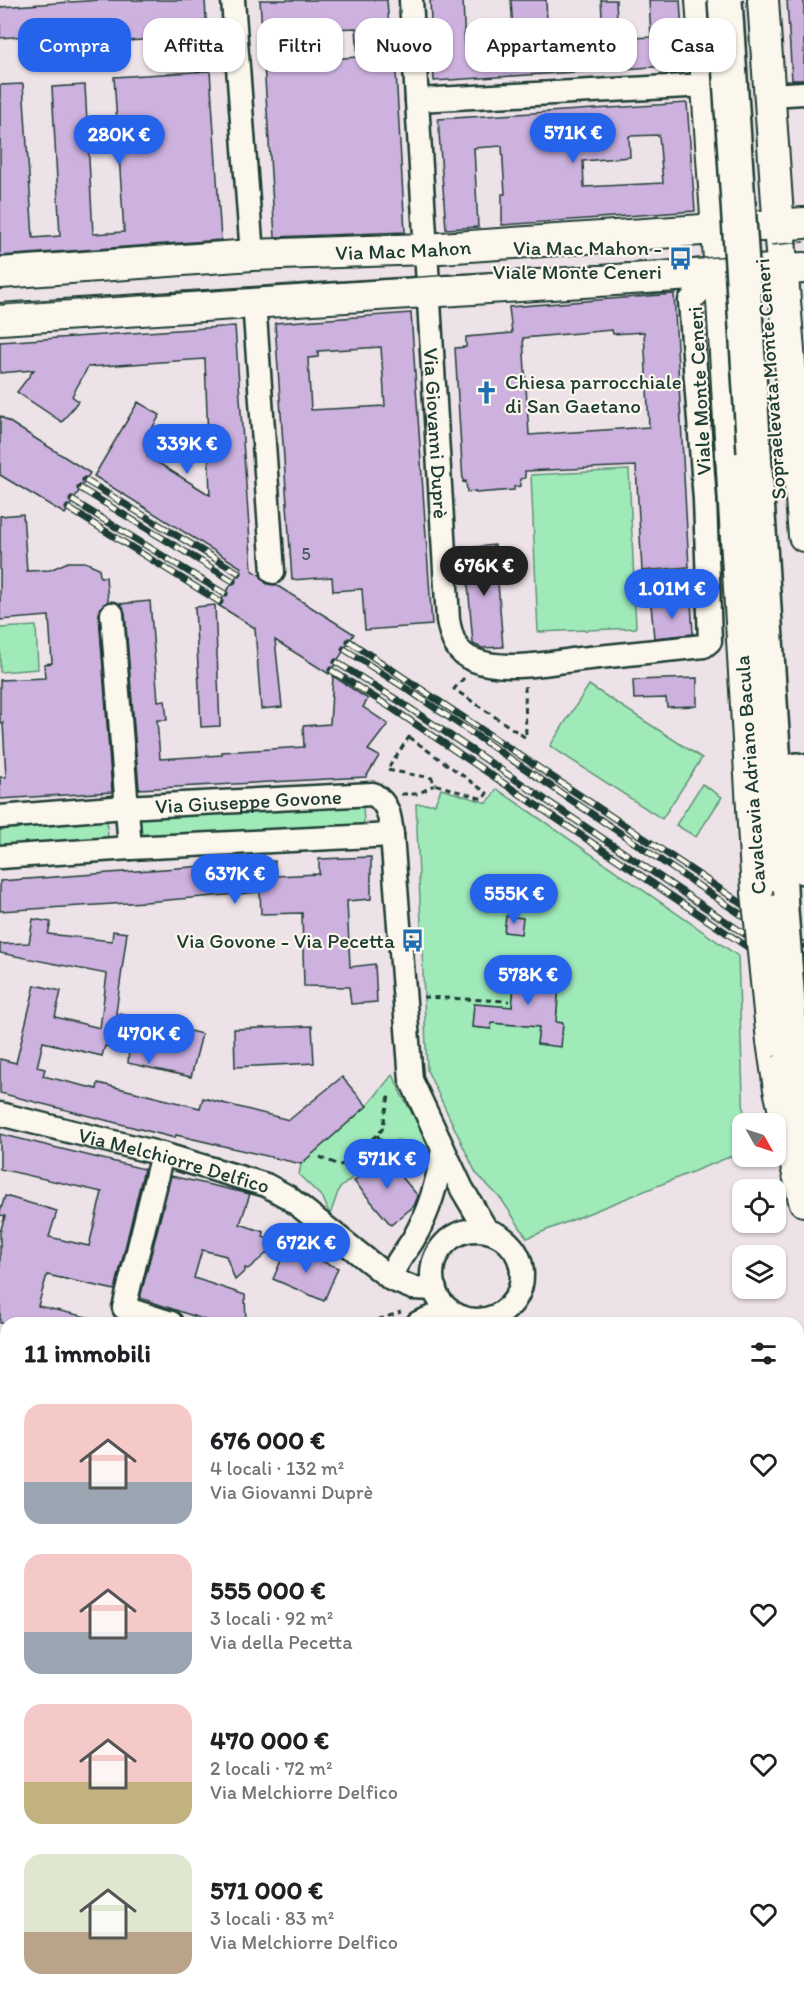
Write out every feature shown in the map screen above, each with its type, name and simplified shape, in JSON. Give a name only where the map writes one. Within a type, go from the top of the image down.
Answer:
[{"type":"highway","name":"Sopraelevata Monte Ceneri","points":[[725,0],[764,452],[804,867]]},
{"type":"highway","name":"Sopraelevata Monte Ceneri","points":[[744,0],[777,795]]},
{"type":"highway","name":"Cavalcavia Adriano Bacula","points":[[777,795],[769,901],[782,1048],[799,1098],[804,1152]]},
{"type":"main road","points":[[701,0],[719,273]]},
{"type":"main road","points":[[764,0],[774,155],[792,224],[804,536]]},
{"type":"main road","points":[[712,162],[726,177],[735,181],[744,180],[763,172],[774,155]]},
{"type":"main road","name":"Via Mac Mahon","points":[[0,273],[252,255],[426,249],[792,224]]},
{"type":"main road","name":"Via Mac Mahon","points":[[0,319],[793,268]]},
{"type":"main road","name":"Cavalcavia Adriano Bacula","points":[[719,273],[769,901]]},
{"type":"main road","name":"Cavalcavia Adriano Bacula","points":[[782,1048],[779,1089],[804,1201]]},
{"type":"street","points":[[233,0],[252,255]]},
{"type":"street","name":"Via Giovanni Duprè","points":[[411,0],[448,620],[452,640],[460,651],[472,660],[507,666],[704,646]]},
{"type":"street","points":[[417,100],[707,85]]},
{"type":"street","points":[[770,95],[804,93]]},
{"type":"street","name":"Viale Monte Ceneri","points":[[704,646],[710,641],[711,633],[705,500],[690,301],[719,273]]},
{"type":"street","points":[[254,302],[273,572]]},
{"type":"street","points":[[112,614],[125,807]]},
{"type":"street","points":[[372,794],[381,799],[389,812],[411,1080],[462,1189],[487,1231]]},
{"type":"street","name":"Via Giuseppe Govone","points":[[0,817],[125,807],[372,794]]},
{"type":"street","name":"Via Giuseppe Govone","points":[[125,807],[130,848]]},
{"type":"street","name":"Via Giuseppe Govone","points":[[0,858],[130,848],[392,835]]},
{"type":"street","name":"Via Melchiorre Delfico","points":[[0,1114],[162,1154],[266,1185],[294,1201],[391,1279],[413,1288],[435,1289]]},
{"type":"street","points":[[391,1279],[392,1272],[413,1239],[432,1199],[443,1149]]},
{"type":"street","points":[[152,1317],[124,1308],[162,1154]]},
{"type":"street","points":[[460,1234],[463,1216],[462,1189]]},
{"type":"street","points":[[461,1317],[449,1310],[435,1289],[432,1273],[436,1257],[446,1243],[460,1234],[470,1231],[487,1231],[506,1241],[519,1259],[522,1281],[511,1312],[492,1317]]},
{"type":"street","points":[[427,1317],[449,1310]]},
{"type":"path","points":[[471,680],[462,677],[454,689],[526,738],[525,684],[517,685]]},
{"type":"path","points":[[372,794],[418,794],[434,784],[483,799],[487,793],[409,737],[387,770],[432,778],[434,784]]},
{"type":"path","points":[[418,997],[509,1001]]},
{"type":"path","points":[[320,1157],[345,1164],[385,1125],[389,1096]]},
{"type":"path","points":[[377,1135],[386,1149]]},
{"type":"green space","points":[[629,470],[636,628],[538,632],[531,475]]},
{"type":"green space","points":[[36,626],[38,669],[0,672],[0,628]]},
{"type":"green space","points":[[589,685],[702,758],[662,819],[550,746]]},
{"type":"green space","points":[[702,784],[722,797],[696,837],[676,825]]},
{"type":"green space","points":[[441,789],[487,803],[497,789],[738,956],[744,1113],[732,1113],[732,1156],[527,1238],[502,1200],[476,1173],[427,1070],[416,804],[435,804]],"holes":[[[516,966],[560,970],[557,1013],[543,1021],[563,1023],[561,1046],[537,1044],[539,1027],[492,1023],[491,1029],[473,1027],[474,1004],[512,1007]]]},
{"type":"green space","points":[[363,804],[364,826],[141,838],[139,816]]},
{"type":"green space","points":[[107,818],[108,841],[0,850],[0,827]]},
{"type":"green space","points":[[393,1074],[401,1094],[432,1148],[397,1140],[339,1189],[330,1215],[323,1198],[299,1175],[301,1164],[367,1106]]},
{"type":"building","points":[[100,0],[205,0],[206,18],[143,18],[143,40],[131,41],[131,18],[18,18],[18,37],[0,38],[0,7]]},
{"type":"building","points":[[260,0],[387,0],[388,18],[355,18],[355,28],[343,28],[343,18],[261,18]]},
{"type":"building","points":[[430,0],[463,0],[465,72],[575,72],[434,81],[434,72],[453,72],[453,18],[431,18]]},
{"type":"building","points":[[511,0],[546,0],[547,18],[512,18]]},
{"type":"building","points":[[601,0],[616,0],[617,18],[602,18]]},
{"type":"building","points":[[649,0],[680,0],[681,18],[650,18]]},
{"type":"building","points":[[787,0],[803,0],[804,2],[804,80],[792,80]]},
{"type":"building","points":[[649,37],[649,67],[637,68],[637,38]]},
{"type":"building","points":[[355,57],[355,72],[396,72],[405,232],[275,237],[265,72],[343,72],[343,58]]},
{"type":"building","points":[[210,72],[221,240],[0,256],[0,85],[23,84],[33,238],[60,236],[52,87],[85,85],[93,234],[124,232],[114,77]]},
{"type":"building","points":[[687,103],[695,211],[502,225],[502,194],[505,194],[502,146],[474,148],[478,227],[446,229],[438,119]],"holes":[[[659,135],[663,183],[584,187],[583,161],[630,157],[629,136]]]},
{"type":"building","points":[[674,294],[689,567],[642,571],[636,466],[525,471],[525,478],[520,479],[520,486],[514,487],[514,490],[467,492],[466,481],[463,482],[455,348],[466,347],[466,337],[512,333],[509,307]],"holes":[[[612,330],[613,334],[644,332],[649,427],[529,435],[523,338]]]},
{"type":"building","points":[[411,313],[432,625],[365,630],[362,589],[333,591],[332,577],[292,580],[275,323]],"holes":[[[381,347],[385,406],[311,410],[308,358],[318,357],[318,351]]]},
{"type":"building","points":[[235,326],[252,570],[260,575],[267,584],[276,585],[354,634],[329,674],[275,640],[282,707],[261,709],[255,628],[218,605],[242,568],[94,476],[138,402],[160,415],[150,432],[159,437],[147,456],[210,495],[205,359],[88,367],[72,396],[78,401],[62,422],[17,392],[34,370],[0,373],[0,342]]},
{"type":"building","points":[[0,416],[90,473],[65,514],[0,475]]},
{"type":"building","points":[[23,514],[27,571],[50,570],[68,562],[85,562],[99,568],[100,577],[106,577],[108,601],[100,608],[99,615],[112,792],[0,799],[0,777],[6,777],[3,723],[0,723],[0,680],[45,678],[44,664],[52,663],[49,616],[0,620],[0,516]]},
{"type":"building","points":[[495,545],[503,647],[482,648],[473,644],[465,548]]},
{"type":"building","points":[[150,601],[158,701],[165,700],[167,720],[157,720],[160,759],[222,755],[222,752],[304,747],[303,726],[330,724],[333,676],[368,699],[363,707],[388,724],[368,750],[379,756],[366,777],[139,789],[125,613],[120,604]]},
{"type":"building","points":[[691,602],[693,634],[654,638],[651,605]]},
{"type":"building","points":[[215,605],[220,726],[201,727],[195,607]]},
{"type":"building","points":[[697,678],[697,706],[667,707],[666,698],[634,699],[633,680]]},
{"type":"building","points":[[371,857],[371,899],[347,901],[350,967],[375,964],[377,1002],[351,1004],[349,987],[304,986],[302,913],[261,914],[260,892],[0,911],[0,881],[275,861],[275,876],[319,874],[319,859]]},
{"type":"building","points":[[506,916],[523,918],[521,934],[504,932]]},
{"type":"building","points":[[33,919],[51,922],[48,934],[112,941],[113,931],[127,933],[116,1013],[202,1034],[191,1077],[128,1063],[129,1050],[105,1046],[102,1056],[43,1042],[37,1067],[45,1069],[43,1076],[97,1089],[98,1083],[200,1108],[203,1098],[289,1120],[342,1077],[367,1106],[301,1164],[176,1135],[175,1138],[0,1093],[0,1059],[16,1063],[35,985],[61,991],[55,1017],[100,1028],[107,974],[0,953],[0,944],[29,943]]},
{"type":"building","points":[[516,966],[560,970],[556,1022],[563,1023],[561,1047],[537,1044],[539,1027],[492,1023],[491,1029],[472,1027],[474,1004],[512,1007]]},
{"type":"building","points":[[312,1026],[314,1063],[235,1067],[234,1029]]},
{"type":"building","points":[[0,1134],[144,1169],[115,1290],[47,1275],[38,1306],[87,1317],[0,1317],[0,1232],[5,1216],[0,1215],[0,1212],[5,1196],[57,1211],[49,1237],[89,1246],[102,1192],[0,1169]]},
{"type":"building","points":[[384,1156],[418,1196],[414,1206],[391,1225],[354,1181]]},
{"type":"building","points":[[171,1176],[250,1194],[240,1224],[264,1232],[263,1237],[279,1243],[248,1269],[245,1268],[245,1271],[235,1280],[226,1256],[202,1250],[194,1278],[245,1295],[246,1317],[196,1317],[140,1298]]},
{"type":"building","points":[[287,1247],[338,1268],[324,1301],[273,1279]]},
{"type":"tram line","points":[[771,245],[804,242]]},
{"type":"tram line","points":[[0,305],[732,256]]},
{"type":"railway","points":[[85,480],[239,573]]},
{"type":"railway","points":[[80,488],[233,581]]},
{"type":"railway","points":[[72,500],[225,594]]},
{"type":"railway","points":[[68,508],[220,602]]},
{"type":"railway","points":[[349,641],[804,945]]},
{"type":"railway","points":[[344,649],[410,691],[804,957]]},
{"type":"railway","points":[[336,662],[399,701],[804,974]]},
{"type":"railway","points":[[331,670],[393,709],[804,985]]},
{"type":"place","name":"Via Mac Mahon - Viale Monte Ceneri","points":[[680,259]]},
{"type":"place","name":"Chiesa parrocchiale di San Gaetano","points":[[487,393]]},
{"type":"place","name":"Via Govone - Via Pecetta","points":[[413,940]]}]
